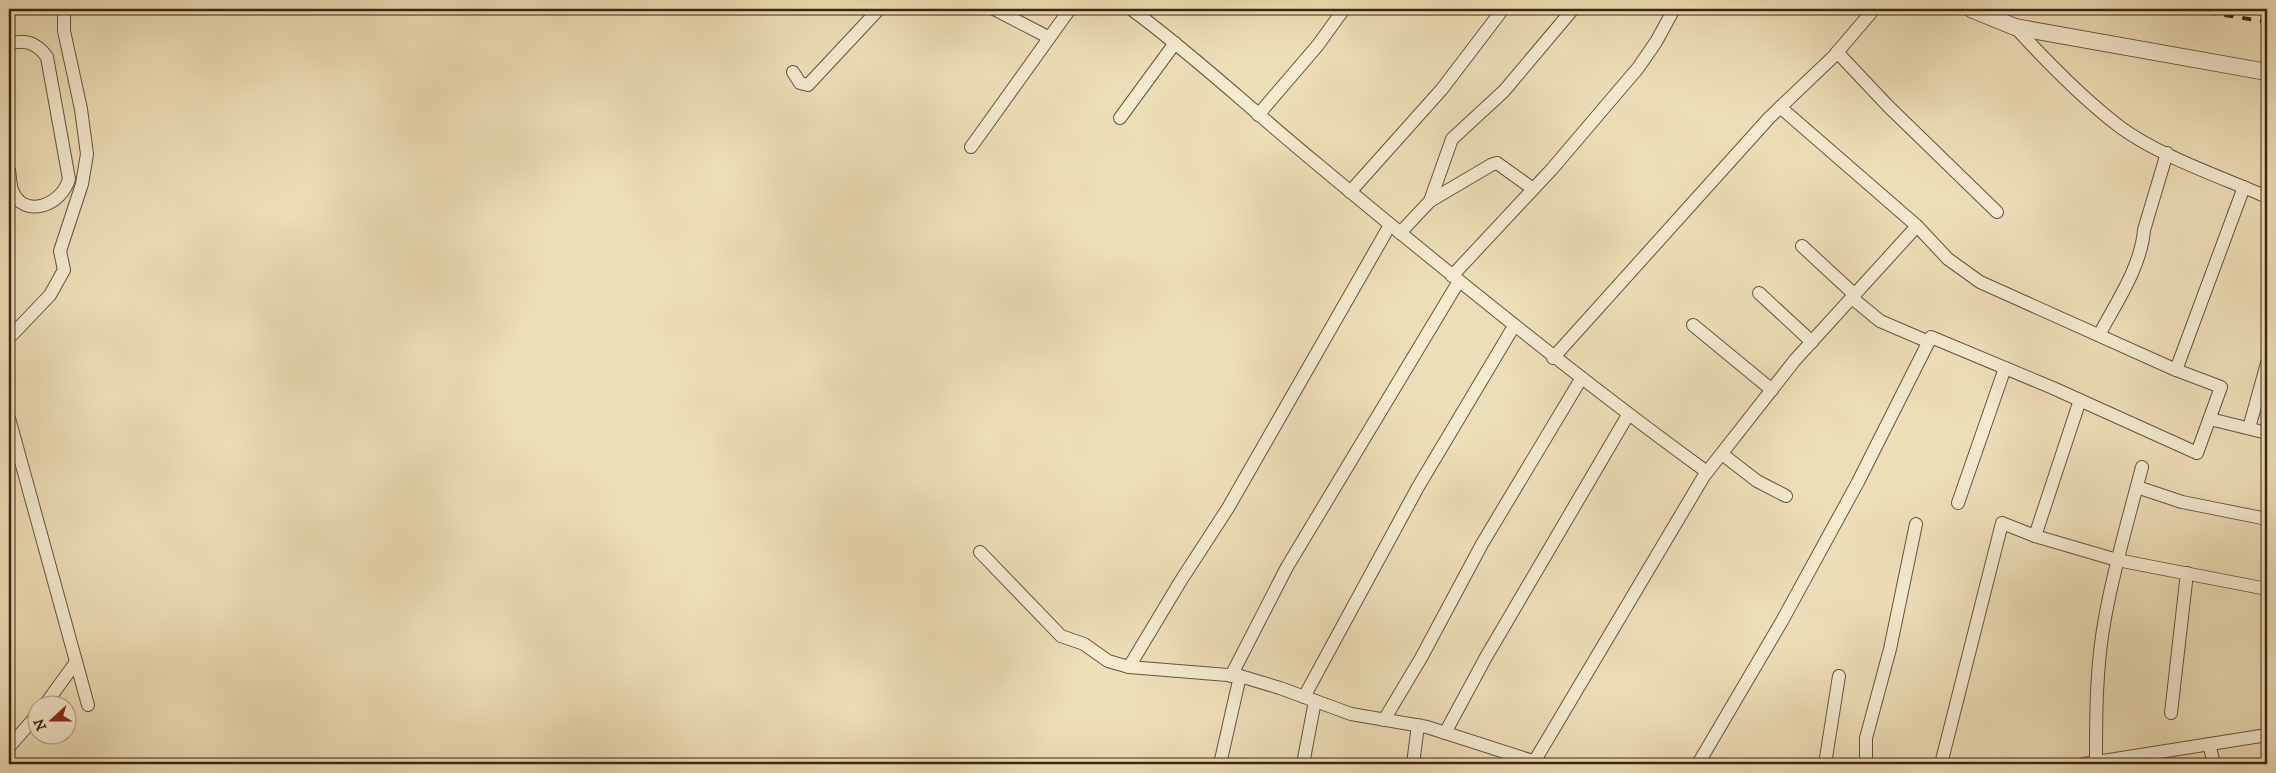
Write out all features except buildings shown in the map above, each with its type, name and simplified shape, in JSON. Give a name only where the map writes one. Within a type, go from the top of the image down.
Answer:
[{"type":"street","points":[[9,338],[50,295],[64,270],[60,251],[82,184],[87,154],[81,109],[64,31],[64,9]]},
{"type":"street","points":[[793,72],[800,83],[808,85],[879,9]]},
{"type":"street","points":[[994,9],[1048,37]]},
{"type":"street","points":[[971,147],[1048,37],[1070,9]]},
{"type":"street","points":[[1130,9],[1175,43],[1350,192],[1553,358],[1707,472]]},
{"type":"street","points":[[1258,115],[1318,45],[1344,9]]},
{"type":"street","points":[[1350,192],[1442,89],[1503,9]]},
{"type":"street","points":[[1430,201],[1452,139],[1504,91],[1573,9]]},
{"type":"street","points":[[1220,764],[1236,676],[1288,567],[1455,278],[1638,68],[1656,42],[1674,9]]},
{"type":"street","points":[[1553,358],[1780,107],[1837,52],[1874,9]]},
{"type":"street","points":[[1971,9],[2015,27],[2267,72]]},
{"type":"street","points":[[2015,27],[2050,65],[2120,127],[2166,153],[2267,197]]},
{"type":"street","points":[[9,44],[28,42],[36,45],[47,57],[69,179],[62,195],[56,201],[40,206],[32,205],[17,197],[12,190],[9,170]]},
{"type":"street","points":[[1120,118],[1175,43]]},
{"type":"street","points":[[1837,52],[1888,106],[1997,212]]},
{"type":"street","points":[[1698,764],[1782,621],[1858,482],[1931,337],[2080,400],[2197,453],[2221,387],[2176,370],[1980,282],[1948,259],[1918,226],[1780,107]]},
{"type":"street","points":[[2099,335],[2125,287],[2143,242],[2144,230],[2166,153]]},
{"type":"street","points":[[1129,668],[1180,582],[1228,508],[1395,229],[1430,201],[1491,164],[1497,163],[1533,189]]},
{"type":"street","points":[[2176,370],[2244,187]]},
{"type":"street","points":[[980,552],[1061,636],[1084,644],[1108,661],[1129,668],[1236,676],[1351,714],[1418,725],[1446,733],[1530,762],[1707,472],[1812,342],[1918,226]]},
{"type":"street","points":[[1802,246],[1880,321],[1929,342]]},
{"type":"street","points":[[1760,293],[1812,342]]},
{"type":"street","points":[[1693,325],[1772,390]]},
{"type":"street","points":[[1303,764],[1310,699],[1418,487],[1514,326]]},
{"type":"street","points":[[2249,428],[2267,363]]},
{"type":"street","points":[[1958,503],[2005,368]]},
{"type":"street","points":[[1384,720],[1421,658],[1482,544],[1581,379]]},
{"type":"street","points":[[2035,536],[2080,400]]},
{"type":"street","points":[[1446,733],[1486,657],[1628,415]]},
{"type":"street","points":[[9,418],[88,705]]},
{"type":"street","points":[[2210,419],[2267,433]]},
{"type":"street","points":[[1722,454],[1757,481],[1786,496]]},
{"type":"street","points":[[2142,467],[2117,560],[2104,620],[2090,763],[2267,735]]},
{"type":"street","points":[[2137,487],[2182,502],[2267,519]]},
{"type":"street","points":[[1941,764],[2002,523],[2035,536],[2117,560],[2267,589]]},
{"type":"street","points":[[1866,764],[1866,738],[1890,649],[1916,524]]},
{"type":"street","points":[[2170,713],[2187,573]]},
{"type":"street","points":[[51,696],[76,662]]},
{"type":"street","points":[[1825,764],[1839,676]]},
{"type":"street","points":[[1413,764],[1418,725]]},
{"type":"street","points":[[9,748],[28,726]]},
{"type":"street","points":[[2209,744],[2214,764]]},
{"type":"railway","points":[[2189,9],[2267,22]]}]
